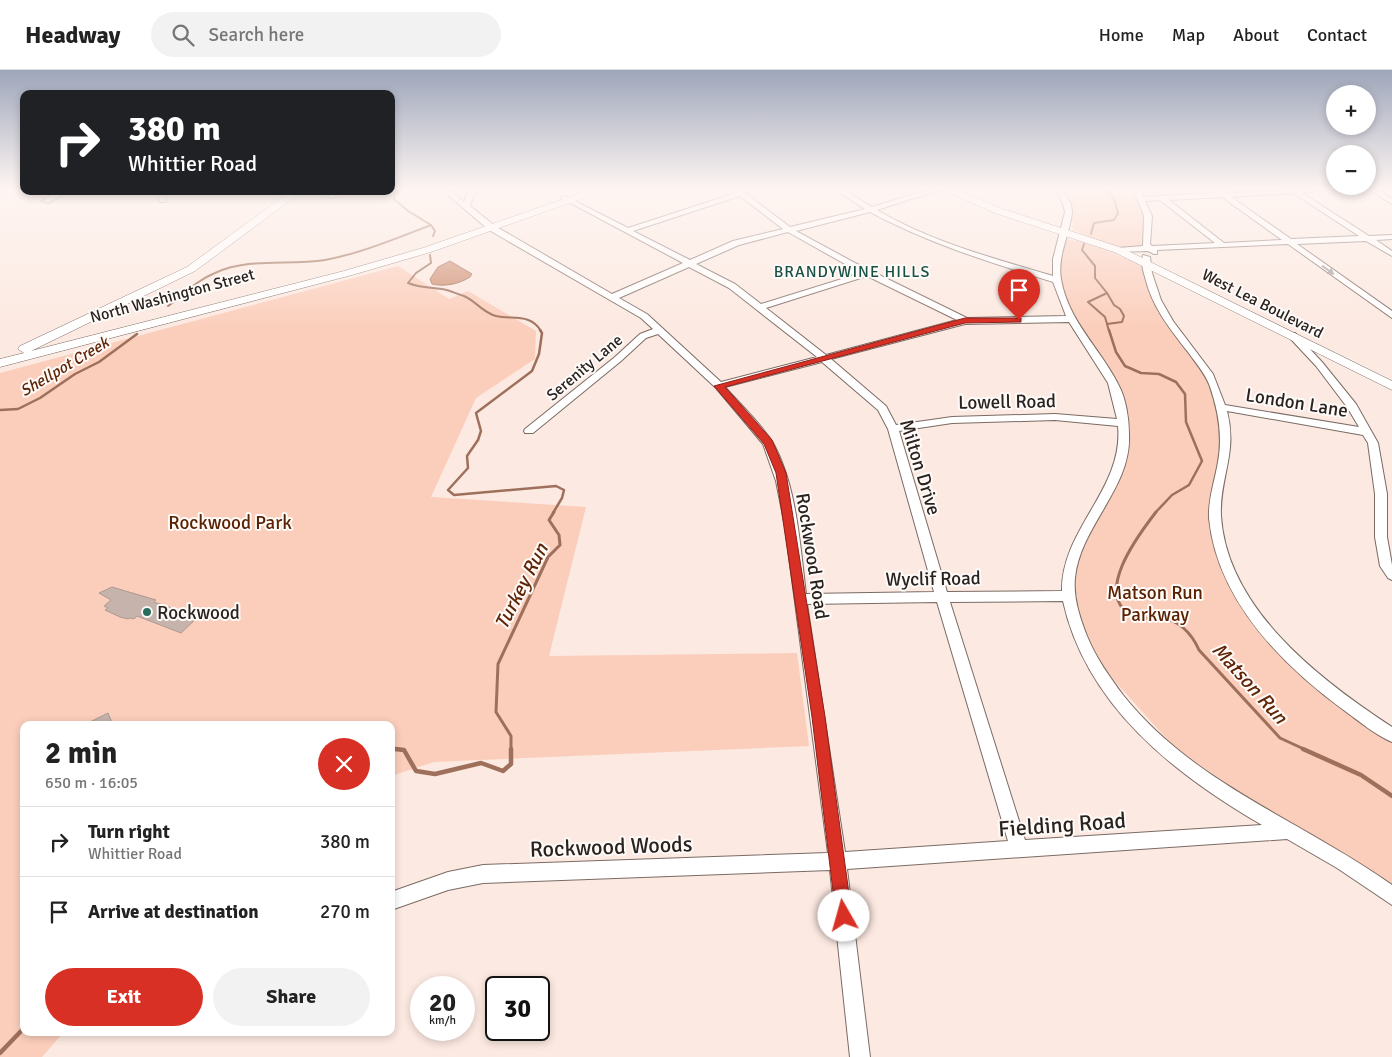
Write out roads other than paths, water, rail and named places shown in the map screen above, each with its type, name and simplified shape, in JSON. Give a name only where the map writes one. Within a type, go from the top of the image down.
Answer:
[{"type":"main road","points":[[0,362],[201,263],[237,236]]},
{"type":"main road","name":"North Washington Street","points":[[28,348],[155,320],[170,312],[451,236]]},
{"type":"main road","points":[[155,320],[348,274],[458,236]]},
{"type":"main road","name":"West Lea Boulevard","points":[[1078,236],[1118,250],[1148,257],[1292,336],[1392,386]]},
{"type":"main road","points":[[90,318],[91,323],[99,327],[135,325]]},
{"type":"main road","points":[[0,362],[135,325]]},
{"type":"main road","points":[[0,354],[28,348]]},
{"type":"street","name":"Rockwood Road","points":[[509,236],[644,316],[719,386],[768,443],[778,464],[818,717],[860,1057]]},
{"type":"street","name":"Milton Drive","points":[[638,236],[721,279],[760,307],[882,408],[893,429],[1019,849]]},
{"type":"street","points":[[613,297],[736,243],[764,236]]},
{"type":"street","points":[[800,236],[868,273],[965,321]]},
{"type":"street","points":[[927,236],[960,251],[1057,280]]},
{"type":"street","points":[[1063,236],[1056,261],[1060,295],[1072,319],[1118,393],[1123,423],[1124,444],[1121,463],[1070,564],[1067,596],[1076,626],[1090,659],[1112,692],[1142,729],[1190,770],[1352,867],[1392,896]]},
{"type":"street","points":[[1147,236],[1151,288],[1156,302],[1211,378],[1225,422],[1226,446],[1215,515],[1220,547],[1234,583],[1259,623],[1295,662],[1313,678],[1392,735]]},
{"type":"street","points":[[1210,236],[1223,246]]},
{"type":"street","points":[[1282,236],[1390,312]]},
{"type":"street","points":[[1365,236],[1392,254]]},
{"type":"street","points":[[1148,257],[1168,249],[1392,237]]},
{"type":"street","points":[[760,307],[868,273]]},
{"type":"street","points":[[719,386],[965,321],[1072,319]]},
{"type":"street","name":"Serenity Lane","points":[[529,431],[618,359],[643,336],[660,330]]},
{"type":"street","points":[[1292,336],[1319,364],[1352,406],[1373,443],[1381,494],[1381,537],[1386,566],[1392,575]]},
{"type":"street","name":"London Lane","points":[[1221,407],[1366,432]]},
{"type":"street","name":"Lowell Road","points":[[893,429],[952,420],[1046,417],[1123,423]]},
{"type":"street","name":"Wyclif Road","points":[[800,600],[1067,596]]},
{"type":"street","name":"Fielding Road","points":[[837,861],[1290,831]]},
{"type":"street","name":"Rockwood Woods","points":[[395,899],[448,881],[484,874],[837,861]]},
{"type":"waterway","name":"Shellpot Creek","points":[[168,306],[202,280],[228,268],[255,263],[325,260],[366,249],[402,236]]},
{"type":"waterway","name":"Matson Run","points":[[1084,244],[1082,250],[1095,266],[1095,278],[1107,293]]},
{"type":"waterway","name":"Turkey Run","points":[[430,255],[431,263],[416,273],[408,283],[421,287],[445,290],[464,296],[491,314],[526,319],[537,325],[541,331]]},
{"type":"waterway","name":"Matson Run","points":[[1107,293],[1114,305],[1120,309],[1124,316],[1122,322],[1107,324]]},
{"type":"waterway","name":"Matson Run","points":[[1107,293],[1088,302],[1105,317],[1107,324]]},
{"type":"waterway","name":"Matson Run","points":[[1107,324],[1109,331]]},
{"type":"waterway","name":"Turkey Run","points":[[540,330],[542,333],[539,354],[532,371],[476,413],[481,431],[478,440],[467,456],[468,468],[448,490],[454,495],[556,486],[564,490],[562,498],[553,513]]},
{"type":"waterway","name":"Matson Run","points":[[1109,330],[1116,352],[1125,366],[1141,373],[1159,374],[1176,382],[1185,394],[1186,422],[1202,461],[1189,485],[1172,495],[1155,513]]},
{"type":"waterway","name":"Shellpot Creek","points":[[0,410],[18,409],[40,398],[75,374],[99,362],[137,334]]},
{"type":"waterway","name":"Turkey Run","points":[[401,750],[404,750],[416,771],[435,774],[481,763],[503,771],[511,764],[511,736],[496,712],[498,664],[548,557],[560,545],[559,535],[549,520],[554,512]]},
{"type":"waterway","name":"Matson Run","points":[[1156,512],[1139,535],[1122,566],[1117,582],[1117,596],[1123,608],[1136,617],[1166,619],[1184,628],[1199,650],[1280,738],[1306,750]]},
{"type":"waterway","name":"Turkey Run","points":[[395,749],[401,750]]},
{"type":"waterway","name":"Turkey Run","points":[[395,749],[401,750]]},
{"type":"waterway","name":"Matson Run","points":[[1303,749],[1361,775],[1392,796]]},
{"type":"waterway","name":"Turkey Run","points":[[0,1053],[20,1032]]},
{"type":"place","name":"Rockwood","points":[[147,612]]},
{"type":"district","name":"BRANDYWINE HILLS","points":[[852,271]]},
{"type":"park label","name":"Rockwood Park","points":[[230,522]]},
{"type":"park label","name":"Matson Run Parkway","points":[[1155,603]]}]
